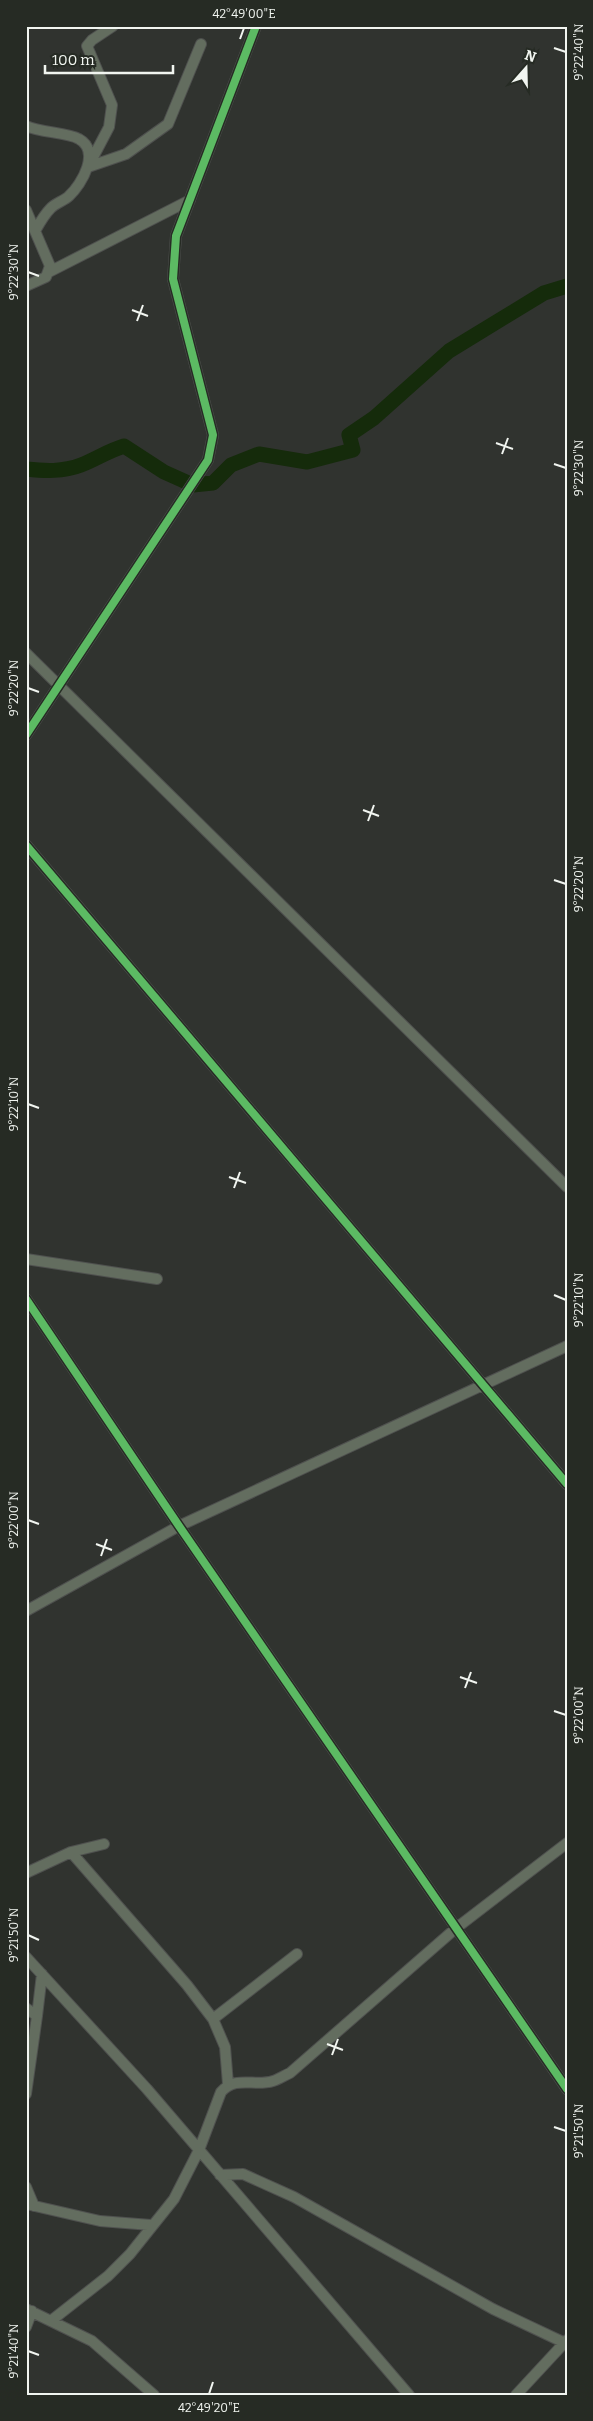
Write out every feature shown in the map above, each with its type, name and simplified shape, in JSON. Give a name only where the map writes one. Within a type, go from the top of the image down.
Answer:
[{"type":"street","points":[[34,231],[50,209],[69,196],[82,180],[109,127],[112,105],[87,46],[92,40],[113,26]]},
{"type":"street","points":[[26,736],[208,460],[213,435],[173,279],[176,236],[256,26]]},
{"type":"street","points":[[88,168],[126,154],[168,124],[201,44]]},
{"type":"street","points":[[26,126],[35,130],[79,138],[85,145],[88,153],[88,168]]},
{"type":"street","points":[[49,272],[190,200]]},
{"type":"street","points":[[26,210],[50,266],[46,277],[26,286]]},
{"type":"street","points":[[26,653],[567,1187]]},
{"type":"street","points":[[26,845],[567,1484]]},
{"type":"street","points":[[26,1259],[157,1279]]},
{"type":"street","points":[[26,1299],[455,1930],[567,2089]]},
{"type":"street","points":[[26,1611],[179,1526],[567,1346]]},
{"type":"street","points":[[52,2320],[108,2276],[130,2254],[151,2225],[174,2199],[199,2150],[221,2092],[228,2084],[245,2081],[271,2082],[290,2072],[455,1930],[567,1843]]},
{"type":"street","points":[[26,1873],[71,1852],[104,1844]]},
{"type":"street","points":[[71,1852],[141,1931],[213,2019],[224,2047],[228,2084]]},
{"type":"street","points":[[213,2019],[297,1954]]},
{"type":"street","points":[[26,1957],[199,2150],[409,2395]]},
{"type":"street","points":[[26,2094],[38,2016],[42,1974]]},
{"type":"street","points":[[26,2008],[38,2016]]},
{"type":"street","points":[[220,2175],[243,2174],[294,2197],[493,2309],[566,2341],[516,2395]]},
{"type":"street","points":[[26,2187],[30,2205],[100,2221],[151,2225]]},
{"type":"street","points":[[26,2327],[29,2310],[92,2341],[153,2395]]},
{"type":"waterway","points":[[26,469],[67,469],[81,465],[124,446],[164,472],[193,485],[213,483],[231,465],[259,454],[307,462],[353,450],[349,435],[374,418],[449,351],[544,293],[567,286]]},
{"type":"cycle path","points":[[26,735],[208,460],[213,435],[173,279],[176,236],[256,26]]},
{"type":"cycle path","points":[[26,845],[567,1484]]},
{"type":"cycle path","points":[[26,1299],[179,1526],[567,2089]]}]
